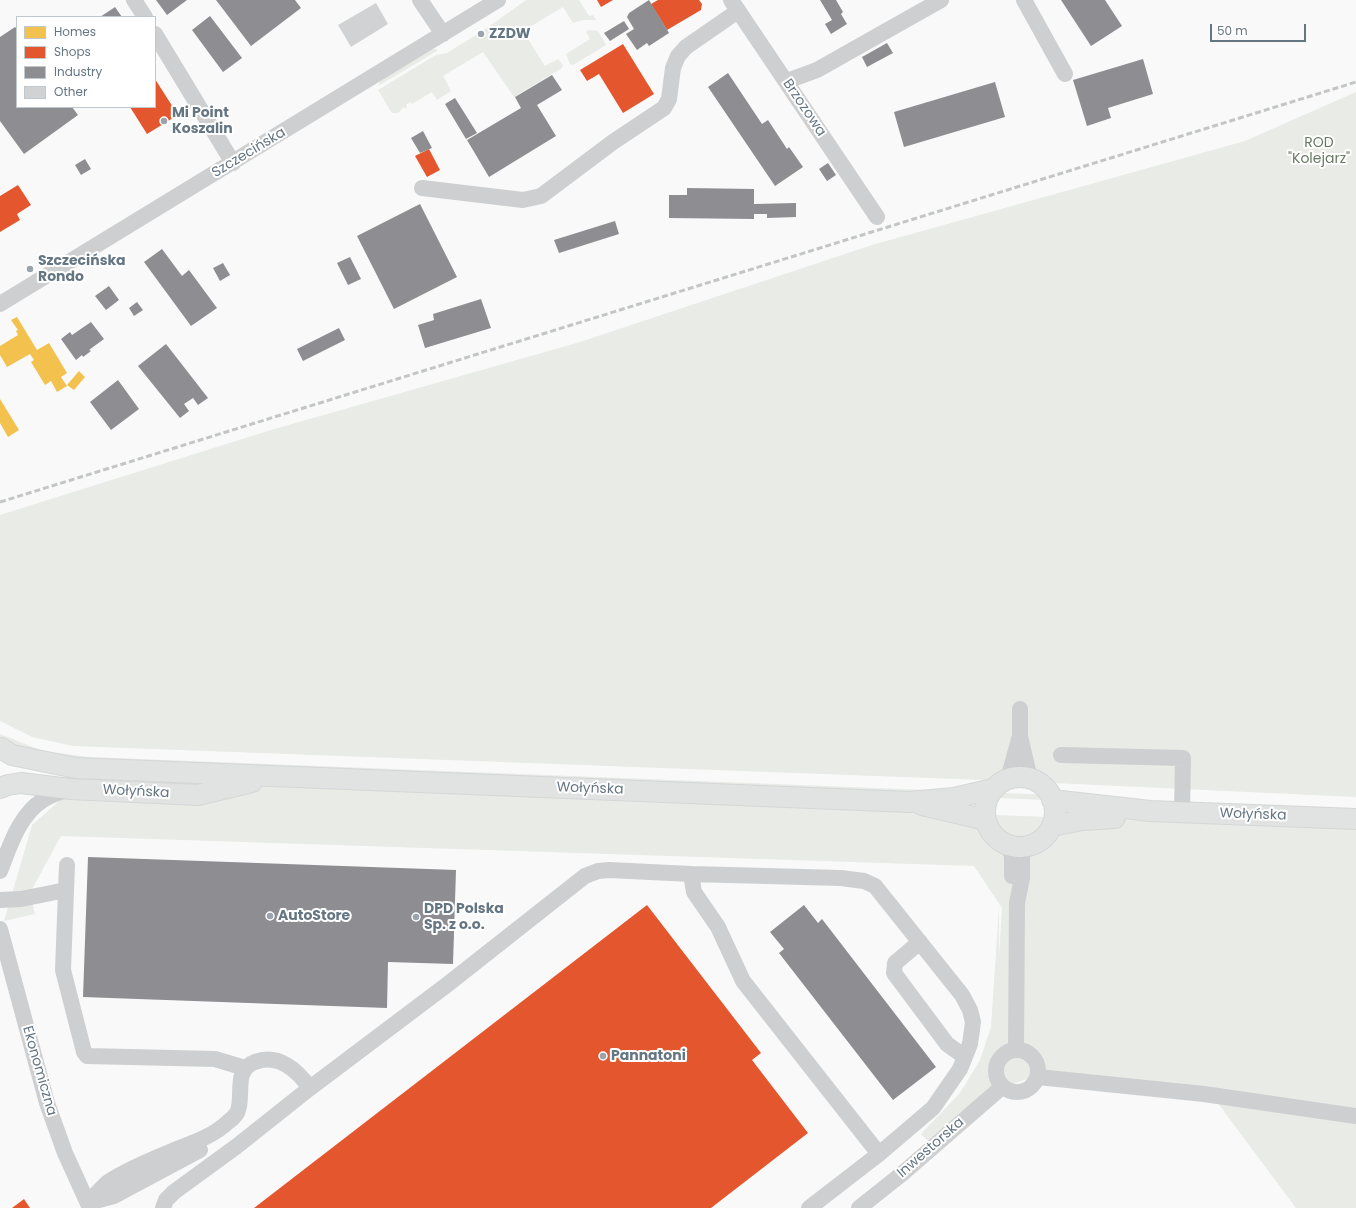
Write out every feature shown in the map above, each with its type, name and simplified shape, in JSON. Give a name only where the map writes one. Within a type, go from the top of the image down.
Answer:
[{"type":"main road","points":[[0,748],[4,766],[0,781]]},
{"type":"main road","name":"Wołyńska","points":[[0,748],[12,755],[76,768],[909,802],[954,798],[1001,784]]},
{"type":"main road","name":"Wołyńska","points":[[0,788],[21,783],[70,789],[198,795],[271,777]]},
{"type":"main road","points":[[1018,777],[1030,778],[1043,786],[1052,800],[1054,813],[1052,826],[1041,839],[1017,846],[994,835],[986,820],[986,804],[1001,784],[1018,777]]},
{"type":"main road","name":"Wołyńska","points":[[1052,800],[1182,813],[1356,819]]},
{"type":"main road","name":"Wołyńska","points":[[909,802],[986,820]]},
{"type":"main road","name":"Wołyńska","points":[[1052,826],[1082,820],[1131,816],[1150,811]]},
{"type":"street","points":[[134,0],[144,16]]},
{"type":"street","points":[[420,0],[443,34]]},
{"type":"street","name":"Szczecińska","points":[[0,304],[498,0]]},
{"type":"street","points":[[787,81],[817,70],[941,0]]},
{"type":"street","points":[[1024,0],[1066,74]]},
{"type":"street","points":[[422,188],[522,200],[541,196],[612,142],[664,108],[669,99],[673,68],[678,56],[686,47],[735,5]]},
{"type":"street","name":"Brzozowa","points":[[735,5],[877,217]]},
{"type":"street","points":[[156,36],[233,163]]},
{"type":"street","points":[[1020,709],[1020,736],[1030,778]]},
{"type":"street","points":[[1001,784],[1020,736]]},
{"type":"street","points":[[1061,755],[1183,758],[1182,813]]},
{"type":"street","points":[[0,871],[14,834],[33,808],[50,796],[70,789]]},
{"type":"street","points":[[1016,1050],[1017,903],[1022,878],[1022,856],[1017,846]]},
{"type":"street","points":[[67,865],[63,970],[84,1052],[88,1056],[215,1059],[245,1068]]},
{"type":"street","points":[[163,1208],[166,1200],[174,1192],[238,1146],[310,1088],[448,984],[586,876],[598,871],[609,870],[841,878],[864,881],[875,886],[962,995],[970,1010],[973,1022],[970,1044],[960,1069],[933,1108],[879,1154],[809,1208]]},
{"type":"street","points":[[692,874],[694,892],[718,927],[743,981],[879,1154]]},
{"type":"street","points":[[0,900],[21,899],[66,890]]},
{"type":"street","name":"Ekonomiczna","points":[[0,929],[47,1102],[65,1153],[89,1206]]},
{"type":"street","points":[[920,942],[895,963],[894,973],[947,1044],[965,1058]]},
{"type":"street","points":[[1016,1050],[1026,1052],[1034,1058],[1038,1067],[1038,1077],[1031,1088],[1026,1091],[1013,1092],[1002,1087],[996,1076],[997,1064],[1005,1054],[1016,1050]]},
{"type":"street","points":[[89,1206],[107,1183],[142,1164],[211,1136],[228,1122],[237,1113],[239,1085],[245,1068],[252,1062],[260,1060],[284,1062],[310,1088]]},
{"type":"street","points":[[1038,1077],[1204,1094],[1356,1116]]},
{"type":"street","name":"Inwestorska","points":[[859,1208],[903,1173],[1002,1087]]},
{"type":"green space","points":[[526,0],[579,0],[589,16],[593,15],[596,20],[583,20],[573,23],[563,7],[523,31],[545,66],[558,59],[563,65],[562,68],[514,97],[483,52],[443,76],[451,91],[437,100],[432,92],[412,104],[410,102],[406,105],[407,107],[405,109],[404,107],[398,113],[392,113],[378,90],[436,55],[447,53],[476,35],[478,37],[486,33],[484,30]]},
{"type":"green space","points":[[589,30],[598,31],[606,45],[573,65],[570,64],[566,54],[590,39],[586,32]]},
{"type":"green space","points":[[433,49],[437,49],[437,51],[378,86],[381,80]]},
{"type":"green space","name":"ROD \"Kolejarz\"","points":[[1356,92],[1356,797],[1010,781],[73,746],[32,737],[0,721],[0,515],[271,430],[580,342],[872,245],[1245,141]]},
{"type":"green space","points":[[0,734],[43,751],[89,757],[1054,795],[1046,800],[58,760],[0,740]]},
{"type":"green space","points":[[264,784],[481,795],[1356,829],[1356,1208],[1296,1208],[1208,1090],[1034,1077],[1005,1086],[928,1141],[921,1134],[960,1093],[980,1060],[991,1027],[999,907],[999,957],[1002,908],[974,866],[61,836],[30,893],[35,914],[4,921],[32,825],[65,796]]},
{"type":"building: Homes","points":[[17,317],[37,350],[49,343],[67,373],[61,377],[67,386],[57,392],[51,381],[45,385],[31,362],[34,360],[30,354],[7,367],[0,355],[0,346],[18,335],[16,331],[18,330],[11,320]]},
{"type":"building: Homes","points":[[79,371],[85,377],[74,390],[67,385]]},
{"type":"building: Homes","points":[[0,399],[19,430],[8,437],[0,423]]},
{"type":"building: Shops","points":[[597,0],[613,0],[601,7]]},
{"type":"building: Shops","points":[[658,0],[699,0],[702,4],[701,10],[667,30],[651,4]]},
{"type":"building: Shops","points":[[623,44],[654,94],[623,113],[599,74],[587,81],[580,70]]},
{"type":"building: Shops","points":[[156,81],[178,115],[147,134],[131,108],[156,108]]},
{"type":"building: Shops","points":[[429,149],[440,170],[427,177],[415,156]]},
{"type":"building: Shops","points":[[18,185],[31,205],[17,214],[20,220],[0,232],[0,196]]},
{"type":"building: Shops","name":"Pannatoni","points":[[647,905],[761,1053],[752,1060],[808,1133],[711,1208],[254,1208]]},
{"type":"building: Shops","points":[[24,1199],[30,1208],[12,1208]]},
{"type":"building: Industry","points":[[156,0],[187,0],[167,15]]},
{"type":"building: Industry","points":[[216,0],[295,0],[301,8],[251,46]]},
{"type":"building: Industry","points":[[649,0],[669,33],[649,46],[647,43],[637,50],[626,34],[634,29],[627,17],[629,13]]},
{"type":"building: Industry","points":[[820,0],[836,0],[843,12],[841,14],[847,24],[831,34],[825,24],[832,20]]},
{"type":"building: Industry","points":[[1061,0],[1105,0],[1122,26],[1091,46]]},
{"type":"building: Industry","points":[[115,7],[121,16],[102,16]]},
{"type":"building: Industry","points":[[210,16],[242,58],[223,72],[192,30]]},
{"type":"building: Industry","points":[[624,21],[629,29],[610,41],[604,33]]},
{"type":"building: Industry","points":[[15,27],[16,28],[16,108],[73,108],[78,115],[24,154],[0,121],[0,37]]},
{"type":"building: Industry","points":[[887,43],[893,53],[867,67],[862,57]]},
{"type":"building: Industry","points":[[1143,59],[1153,94],[1108,108],[1111,118],[1087,126],[1073,80]]},
{"type":"building: Industry","points":[[728,73],[762,124],[768,120],[787,149],[789,147],[803,167],[775,186],[708,87]]},
{"type":"building: Industry","points":[[552,75],[562,90],[537,105],[556,136],[489,177],[467,140],[521,108],[515,97]]},
{"type":"building: Industry","points":[[995,82],[1005,117],[904,147],[894,112]]},
{"type":"building: Industry","points":[[455,98],[477,133],[466,139],[445,104]]},
{"type":"building: Industry","points":[[423,131],[432,148],[420,153],[411,138]]},
{"type":"building: Industry","points":[[85,159],[91,169],[81,175],[75,165]]},
{"type":"building: Industry","points":[[828,163],[836,175],[827,181],[819,169]]},
{"type":"building: Industry","points":[[687,188],[754,189],[754,204],[796,203],[796,217],[767,218],[767,214],[754,214],[754,219],[669,218],[669,195],[687,195]]},
{"type":"building: Industry","points":[[420,204],[457,277],[394,309],[357,236]]},
{"type":"building: Industry","points":[[615,221],[619,234],[559,253],[554,240]]},
{"type":"building: Industry","points":[[162,249],[182,276],[189,270],[217,308],[191,326],[144,262]]},
{"type":"building: Industry","points":[[350,257],[361,279],[348,285],[337,263]]},
{"type":"building: Industry","points":[[223,263],[230,275],[220,281],[213,268]]},
{"type":"building: Industry","points":[[109,286],[119,300],[106,310],[95,296]]},
{"type":"building: Industry","points":[[481,299],[491,328],[425,348],[418,325],[434,320],[433,314]]},
{"type":"building: Industry","points":[[137,302],[143,310],[134,316],[129,308]]},
{"type":"building: Industry","points":[[91,322],[104,339],[89,350],[91,351],[83,357],[82,355],[76,360],[61,339],[70,332],[72,335]]},
{"type":"building: Industry","points":[[339,328],[345,340],[303,361],[297,349]]},
{"type":"building: Industry","points":[[166,344],[208,398],[198,405],[193,398],[184,404],[189,411],[180,418],[138,366]]},
{"type":"building: Industry","points":[[118,380],[139,409],[111,430],[90,402]]},
{"type":"building: Industry","name":"AutoStore","points":[[88,857],[456,870],[453,964],[388,962],[387,1008],[83,997]]},
{"type":"building: Industry","points":[[804,905],[818,923],[822,919],[936,1067],[893,1100],[779,953],[784,949],[770,932]]},
{"type":"building: Other","points":[[376,3],[388,24],[351,47],[338,25]]},
{"type":"railway","points":[[0,502],[1356,82]]},
{"type":"place","name":"ZZDW","points":[[481,34]]},
{"type":"place","name":"Mi Point Koszalin","points":[[164,121]]},
{"type":"place","name":"Szczecińska Rondo","points":[[30,269]]},
{"type":"place","name":"AutoStore","points":[[270,916]]},
{"type":"place","name":"DPD Polska Sp. z o.o.","points":[[416,917]]},
{"type":"place","name":"Pannatoni","points":[[603,1056]]}]
